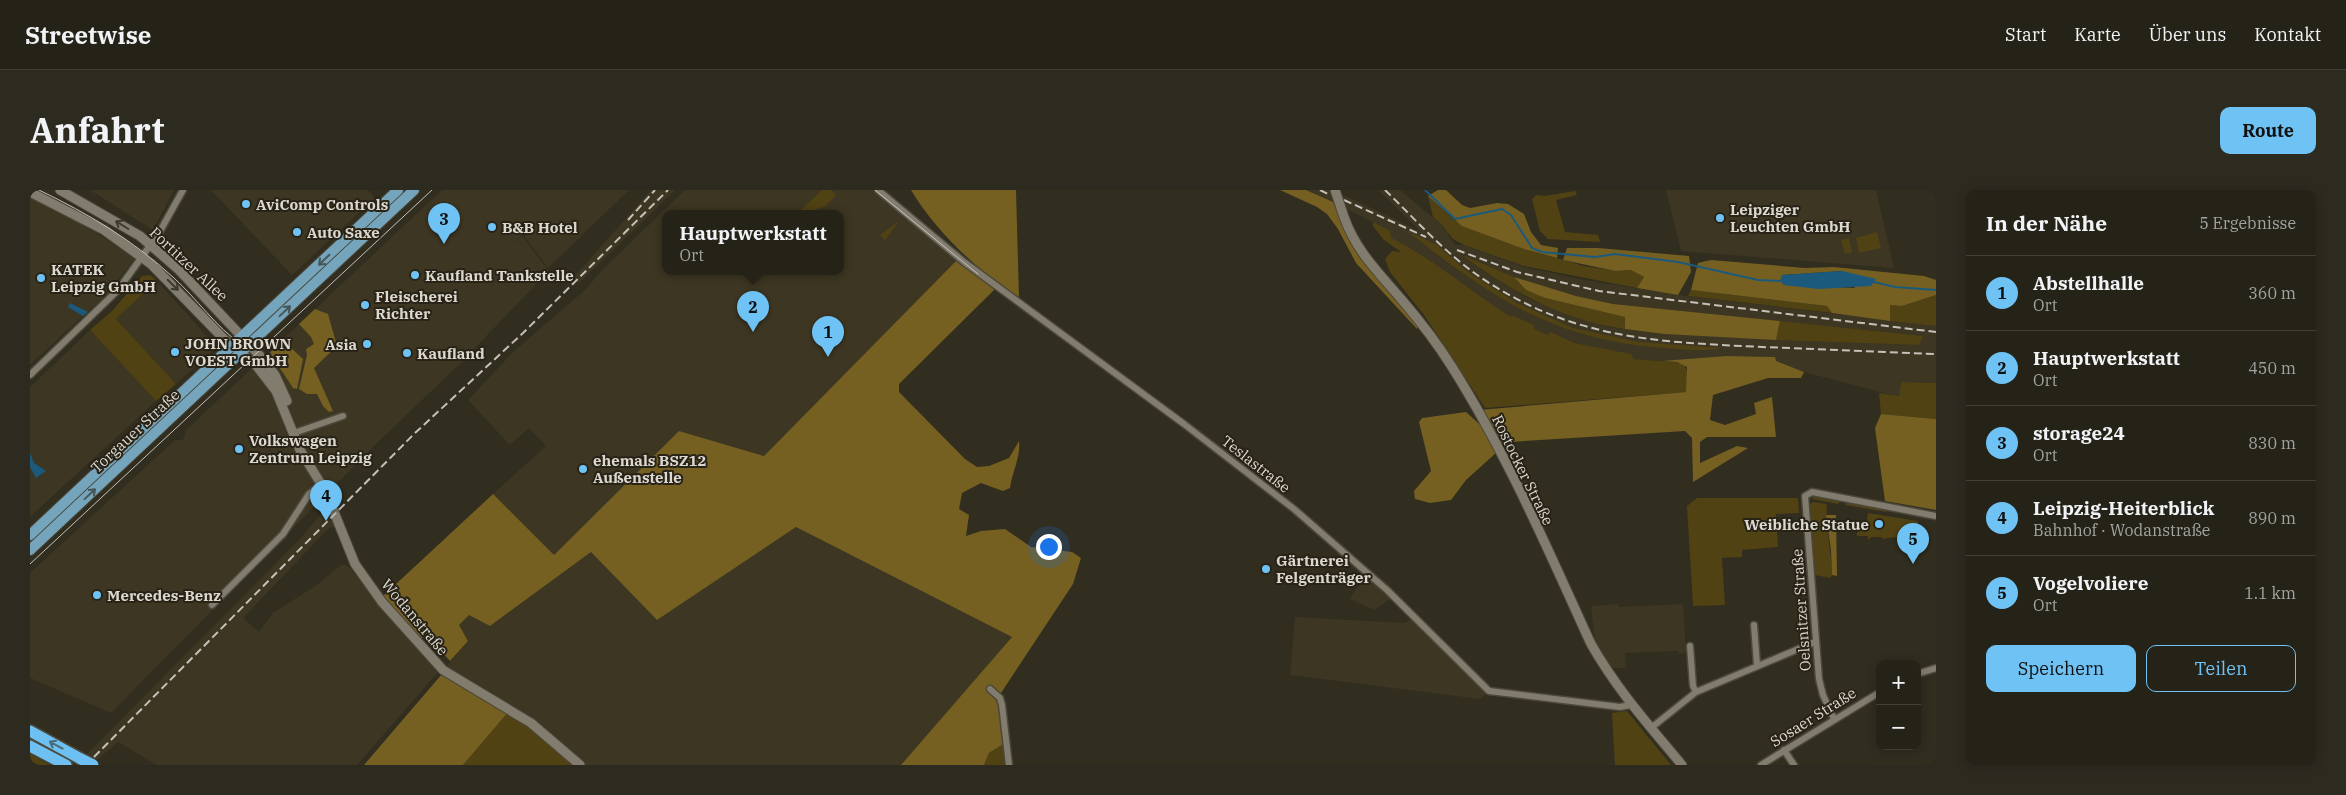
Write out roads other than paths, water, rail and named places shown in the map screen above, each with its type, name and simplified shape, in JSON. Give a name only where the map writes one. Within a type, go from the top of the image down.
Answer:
[{"type":"highway","points":[[30,731],[93,765]]},
{"type":"highway","points":[[30,746],[66,765]]},
{"type":"main road","name":"Portitzer Allee","points":[[60,190],[123,225],[151,245],[178,269],[246,340]]},
{"type":"main road","name":"Torgauer Straße","points":[[246,340],[398,190]]},
{"type":"main road","name":"Torgauer Straße","points":[[30,535],[414,190]]},
{"type":"main road","name":"Rostocker Straße","points":[[1335,190],[1344,217],[1364,257],[1416,316],[1447,359],[1479,410],[1507,463],[1591,644],[1630,705],[1682,765]]},
{"type":"main road","name":"Portitzer Allee","points":[[30,192],[104,230],[142,258],[162,274],[236,349]]},
{"type":"main road","name":"Wodanstraße","points":[[246,340],[275,375],[296,432]]},
{"type":"main road","name":"Torgauer Straße","points":[[30,550],[236,349]]},
{"type":"main road","name":"Wodanstraße","points":[[236,349],[255,364],[276,391],[321,484],[355,564],[382,602],[420,647],[443,670],[531,723],[580,765]]},
{"type":"street","points":[[30,375],[108,301],[151,245],[182,190]]},
{"type":"street","name":"Teslastraße","points":[[878,190],[964,262],[1184,424],[1294,508],[1386,590],[1489,691],[1620,707],[1630,705]]},
{"type":"street","points":[[296,432],[343,416]]},
{"type":"street","points":[[212,605],[283,534],[302,503],[321,484]]},
{"type":"street","name":"Oelsnitzer Straße","points":[[1834,718],[1821,688],[1815,642],[1805,496],[1812,492],[1936,516]]},
{"type":"street","points":[[1754,625],[1757,666]]},
{"type":"street","points":[[1651,728],[1696,692],[1815,642]]},
{"type":"street","points":[[1690,646],[1693,686],[1696,692]]},
{"type":"street","points":[[1921,673],[1936,668]]},
{"type":"street","points":[[990,689],[1000,698],[1002,704],[1009,765]]},
{"type":"street","name":"Sosaer Straße","points":[[1761,765],[1834,718],[1876,694]]},
{"type":"street","points":[[1784,750],[1794,765]]},
{"type":"water","points":[[1842,271],[1876,279],[1871,286],[1818,289],[1784,285],[1780,281],[1782,275]]},
{"type":"water","points":[[70,303],[88,312],[83,316],[68,307]]},
{"type":"water","points":[[30,453],[34,463],[46,471],[36,478],[30,467]]},
{"type":"waterway","points":[[1425,190],[1455,219],[1502,209],[1511,215],[1532,248],[1542,252],[1595,257],[1615,254],[1678,262],[1758,280],[1780,281]]},
{"type":"waterway","points":[[1874,282],[1895,287],[1936,290]]},
{"type":"tram line","points":[[39,190],[110,229],[143,252],[174,278],[224,330],[242,345],[253,348],[264,344]]},
{"type":"tram line","points":[[30,564],[432,190]]},
{"type":"tram line","points":[[875,190],[978,274]]},
{"type":"railway","points":[[628,220],[655,190]]},
{"type":"railway","points":[[94,757],[414,434],[523,333],[668,190]]},
{"type":"railway","points":[[1320,190],[1330,195]]},
{"type":"railway","points":[[1385,190],[1443,247],[1480,277],[1514,298],[1581,325],[1615,333],[1686,343],[1936,354]]},
{"type":"railway","points":[[1344,200],[1426,237]]},
{"type":"railway","points":[[1457,250],[1517,272],[1599,291],[1936,332]]},
{"type":"place","name":"AviComp Controls","points":[[246,204]]},
{"type":"place","name":"Leipziger Leuchten GmbH","points":[[1720,218]]},
{"type":"place","name":"B&B Hotel","points":[[492,227]]},
{"type":"place","name":"Auto Saxe","points":[[297,232]]},
{"type":"place","name":"storage24","points":[[444,244]]},
{"type":"place","name":"Kaufland Tankstelle","points":[[415,275]]},
{"type":"place","name":"KATEK Leipzig GmbH","points":[[41,278]]},
{"type":"place","name":"Fleischerei Richter","points":[[365,305]]},
{"type":"place","name":"Hauptwerkstatt","points":[[753,332]]},
{"type":"place","name":"Asia","points":[[367,344]]},
{"type":"place","name":"JOHN BROWN VOEST GmbH","points":[[175,352]]},
{"type":"place","name":"Kaufland","points":[[407,353]]},
{"type":"place","name":"Abstellhalle","points":[[828,357]]},
{"type":"place","name":"Volkswagen Zentrum Leipzig","points":[[239,449]]},
{"type":"place","name":"ehemals BSZ12 Außenstelle","points":[[583,469]]},
{"type":"place","name":"Leipzig-Heiterblick","points":[[326,521]]},
{"type":"place","name":"Weibliche Statue","points":[[1879,524]]},
{"type":"place","name":"Vogelvoliere","points":[[1913,564]]},
{"type":"place","name":"Gärtnerei Felgenträger","points":[[1266,569]]},
{"type":"place","name":"Mercedes-Benz","points":[[97,595]]}]
